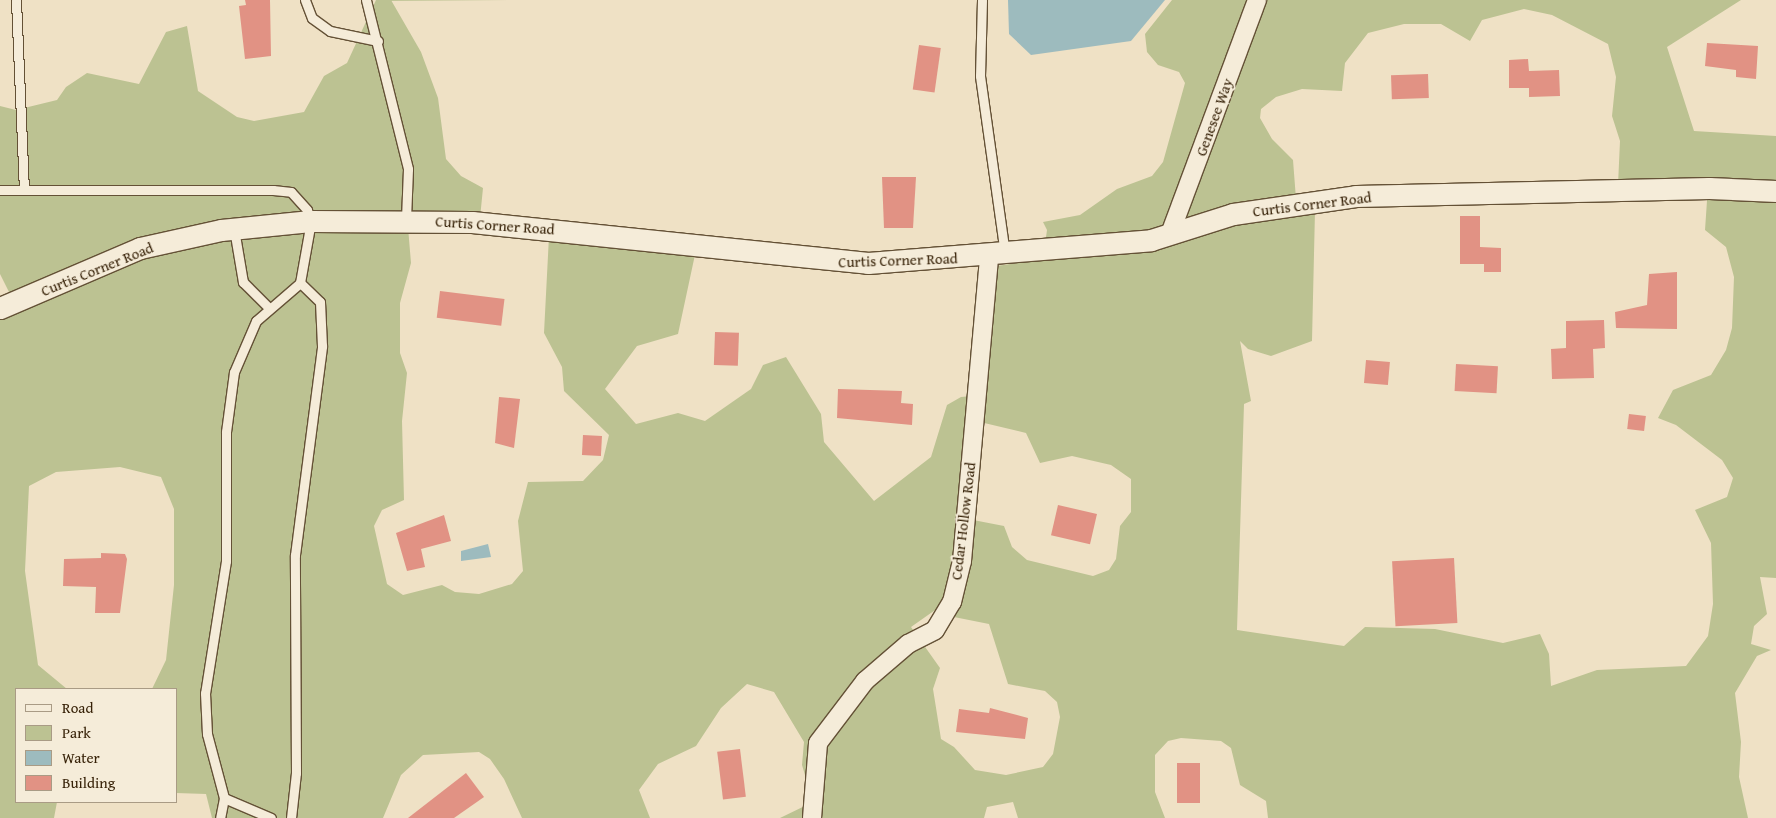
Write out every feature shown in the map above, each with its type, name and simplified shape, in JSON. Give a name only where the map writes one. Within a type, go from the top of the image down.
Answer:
[{"type":"street","name":"Genesee Way","points":[[1170,234],[1257,0]]},
{"type":"street","name":"Curtis Corner Road","points":[[0,308],[140,248],[234,229],[311,221],[406,219],[550,228],[835,262],[998,256],[1170,234],[1278,205],[1356,196],[1709,188],[1776,191]]},
{"type":"street","name":"Cedar Hollow Road","points":[[812,818],[818,743],[865,680],[908,644],[935,630],[952,602],[962,560],[998,256]]},
{"type":"lane","points":[[16,0],[24,189]]},
{"type":"lane","points":[[306,0],[312,18],[330,31],[378,41]]},
{"type":"lane","points":[[366,0],[378,41],[408,168],[406,219]]},
{"type":"lane","points":[[982,0],[980,76],[998,256]]},
{"type":"lane","points":[[0,190],[273,190],[291,192],[302,200],[311,221],[300,283],[269,308],[244,342],[234,372],[226,432],[226,562],[205,693],[207,734],[224,798],[220,818]]},
{"type":"lane","points":[[234,229],[243,282],[269,308]]},
{"type":"lane","points":[[291,818],[296,773],[295,555],[322,346],[320,302],[300,283]]},
{"type":"lane","points":[[224,798],[271,818]]},
{"type":"green space","points":[[376,0],[391,0],[421,52],[438,98],[446,159],[461,176],[483,188],[479,228],[408,227],[411,263],[400,303],[400,353],[407,373],[402,421],[404,500],[382,510],[374,526],[387,584],[403,595],[442,585],[455,592],[479,594],[512,584],[523,571],[518,521],[528,482],[583,481],[603,460],[609,435],[564,391],[562,367],[544,333],[549,236],[696,250],[678,334],[637,346],[605,389],[636,424],[678,413],[705,421],[751,389],[763,365],[786,357],[821,414],[824,442],[874,501],[931,457],[947,405],[961,397],[982,395],[997,266],[1043,259],[1047,230],[1043,222],[1080,215],[1117,189],[1152,176],[1163,162],[1185,83],[1179,72],[1158,65],[1147,52],[1145,34],[1172,0],[1741,0],[1667,47],[1694,131],[1776,136],[1776,578],[1760,577],[1767,614],[1754,626],[1751,644],[1771,650],[1757,656],[1735,693],[1741,742],[1739,777],[1748,818],[1268,818],[1266,801],[1240,785],[1231,748],[1221,741],[1181,738],[1168,741],[1155,755],[1155,792],[1165,818],[1018,818],[1013,802],[987,807],[984,818],[780,818],[813,802],[802,765],[804,742],[774,692],[747,684],[721,708],[696,746],[658,764],[639,790],[650,818],[522,818],[504,779],[490,759],[479,752],[423,755],[401,775],[383,818],[212,818],[206,794],[178,793],[178,688],[152,688],[166,660],[174,585],[174,509],[161,477],[120,467],[56,472],[29,486],[25,571],[38,665],[66,688],[15,688],[15,803],[57,803],[54,818],[0,818],[0,303],[12,298],[0,274],[0,106],[16,110],[57,100],[66,87],[87,73],[139,84],[166,32],[187,26],[198,91],[237,117],[254,121],[304,112],[324,76],[347,63]],"holes":[[[1524,9],[1552,15],[1608,44],[1616,77],[1612,116],[1620,141],[1618,185],[1708,186],[1705,230],[1726,247],[1734,277],[1732,328],[1726,350],[1711,375],[1673,390],[1658,418],[1676,425],[1722,460],[1733,478],[1727,497],[1695,510],[1711,543],[1713,604],[1708,636],[1686,666],[1597,670],[1551,686],[1549,654],[1540,634],[1503,643],[1435,629],[1365,627],[1344,646],[1237,630],[1244,404],[1251,401],[1240,341],[1248,349],[1271,356],[1312,341],[1315,211],[1296,199],[1293,160],[1272,139],[1260,118],[1261,109],[1276,97],[1302,89],[1342,91],[1345,63],[1368,33],[1404,24],[1441,24],[1470,41],[1482,20]],[[980,422],[1026,433],[1040,463],[1072,456],[1111,465],[1131,479],[1131,512],[1120,526],[1116,559],[1109,570],[1093,576],[1027,560],[1012,547],[1004,526],[968,519]],[[938,608],[954,617],[989,624],[1008,684],[1045,691],[1057,702],[1060,717],[1053,754],[1043,767],[1006,775],[975,770],[954,747],[941,739],[933,689],[940,668],[911,627]]]},
{"type":"water","points":[[1008,0],[1165,0],[1131,41],[1031,55],[1009,34]]},
{"type":"water","points":[[488,544],[491,557],[461,561],[461,551]]},
{"type":"building","points":[[245,0],[270,0],[271,56],[245,59],[239,6],[246,5]]},
{"type":"building","points":[[1707,43],[1758,46],[1756,79],[1736,77],[1736,70],[1705,66]]},
{"type":"building","points":[[919,45],[941,48],[935,93],[913,90]]},
{"type":"building","points":[[1528,59],[1529,71],[1559,70],[1560,96],[1529,97],[1529,88],[1509,88],[1509,60]]},
{"type":"building","points":[[1428,74],[1429,98],[1392,99],[1391,75]]},
{"type":"building","points":[[882,177],[916,177],[913,228],[884,228]]},
{"type":"building","points":[[1460,216],[1480,216],[1480,247],[1501,248],[1501,272],[1484,272],[1484,264],[1460,264]]},
{"type":"building","points":[[1677,272],[1677,329],[1616,328],[1615,312],[1647,305],[1649,274]]},
{"type":"building","points":[[440,291],[505,299],[501,326],[437,318]]},
{"type":"building","points":[[1604,320],[1605,348],[1593,349],[1594,378],[1552,379],[1551,349],[1566,348],[1566,321]]},
{"type":"building","points":[[715,332],[739,333],[738,366],[714,365]]},
{"type":"building","points":[[1366,360],[1390,362],[1388,385],[1364,383]]},
{"type":"building","points":[[1456,364],[1498,366],[1497,393],[1455,391]]},
{"type":"building","points":[[838,389],[902,391],[901,403],[913,404],[912,425],[837,418]]},
{"type":"building","points":[[499,397],[520,399],[514,448],[495,443]]},
{"type":"building","points":[[1629,414],[1646,416],[1644,431],[1627,429]]},
{"type":"building","points":[[583,435],[602,436],[601,456],[582,455]]},
{"type":"building","points":[[1058,505],[1097,514],[1090,544],[1051,535]]},
{"type":"building","points":[[444,515],[451,541],[421,549],[425,567],[407,571],[396,533]]},
{"type":"building","points":[[101,553],[125,554],[127,559],[120,613],[95,613],[96,587],[63,586],[64,559],[101,558]]},
{"type":"building","points":[[1454,558],[1457,623],[1395,626],[1392,561]]},
{"type":"building","points":[[990,708],[1028,718],[1025,739],[956,732],[959,709],[989,713]]},
{"type":"building","points":[[740,749],[746,797],[723,799],[717,752]]},
{"type":"building","points":[[1177,763],[1200,763],[1200,803],[1177,803]]},
{"type":"building","points":[[466,773],[484,797],[454,818],[408,818]]}]
